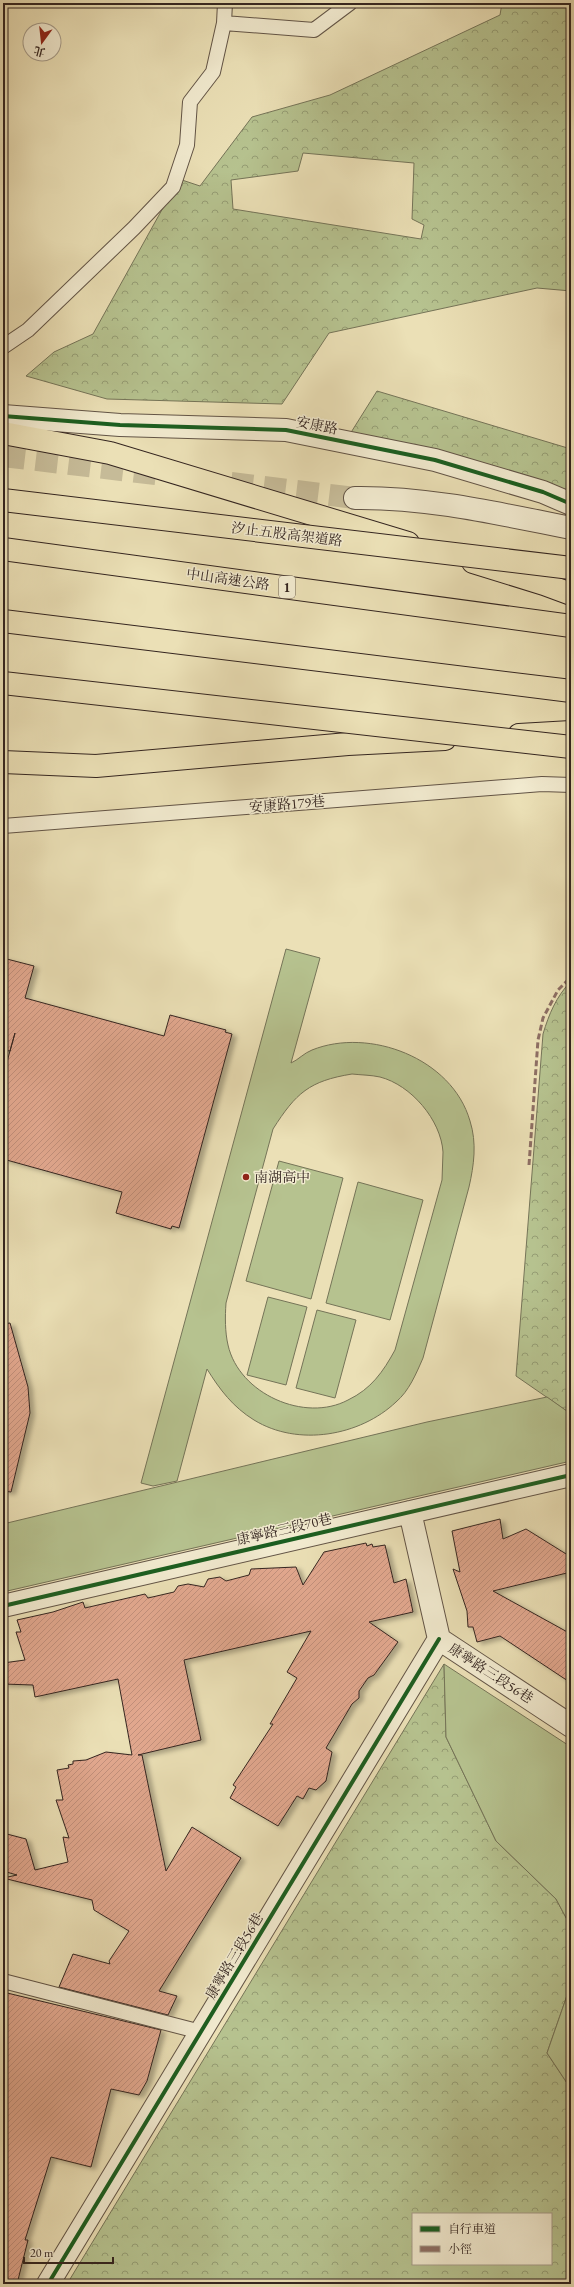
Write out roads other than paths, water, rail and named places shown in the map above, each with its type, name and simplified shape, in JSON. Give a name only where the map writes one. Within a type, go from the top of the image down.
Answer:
[{"type":"highway","points":[[3,433],[110,453],[544,584],[571,594]]},
{"type":"highway","name":"汐止五股高架道路","points":[[3,500],[571,568]]},
{"type":"highway","name":"中山高速公路","points":[[3,549],[571,626]]},
{"type":"highway","points":[[3,620],[571,692]]},
{"type":"highway","points":[[3,683],[571,748]]},
{"type":"highway","points":[[3,762],[96,766],[348,744],[571,732]]},
{"type":"street","name":"安康路","points":[[3,416],[120,425],[286,430],[435,460],[543,492],[571,504]]},
{"type":"street","points":[[355,498],[376,498],[474,509],[571,528]]},
{"type":"street","name":"康寧路三段70巷","points":[[3,1606],[571,1475]]},
{"type":"street","points":[[410,1512],[439,1639]]},
{"type":"street","name":"康寧路三段56巷","points":[[48,2284],[439,1639],[571,1726]]},
{"type":"lane","points":[[3,347],[28,330],[134,228],[173,186],[187,145],[190,102],[213,72],[224,23],[225,3]]},
{"type":"lane","points":[[224,23],[314,30],[350,3]]},
{"type":"lane","name":"安康路179巷","points":[[3,826],[542,784],[571,785]]},
{"type":"lane","points":[[3,1981],[201,2032]]},
{"type":"tunnel","points":[[3,456],[163,475]]},
{"type":"tunnel","points":[[231,483],[355,498]]},
{"type":"place","name":"南湖高中","points":[[246,1177]]}]
